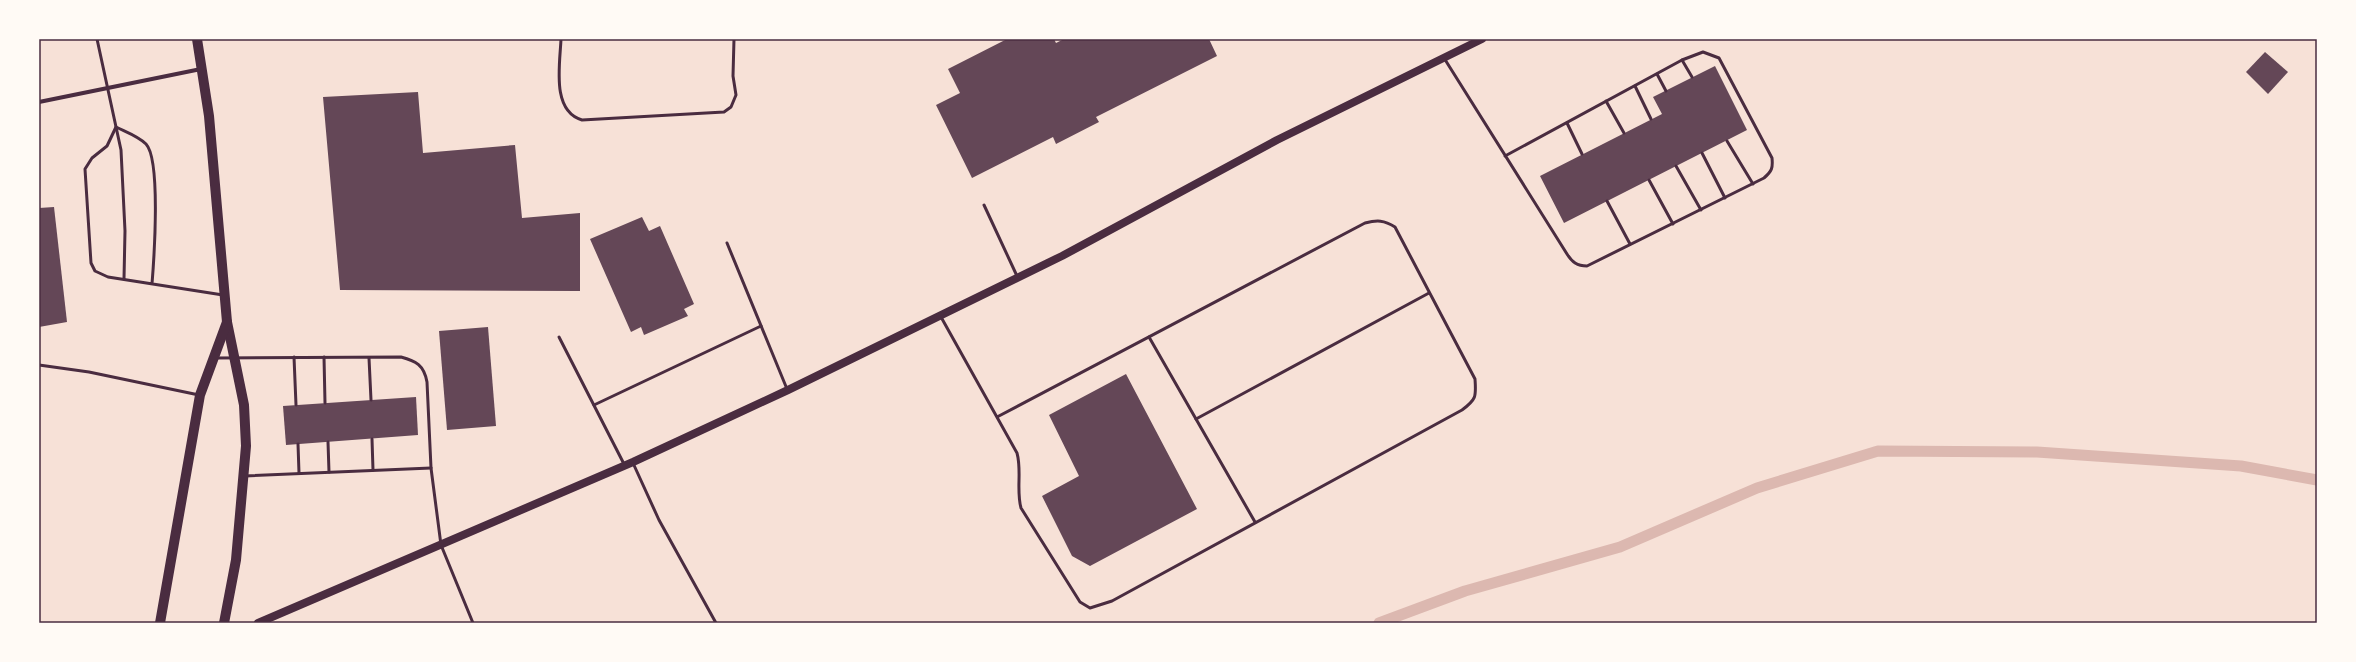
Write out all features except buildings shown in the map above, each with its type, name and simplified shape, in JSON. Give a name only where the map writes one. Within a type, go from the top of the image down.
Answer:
[{"type":"main road","points":[[197,39],[209,116],[227,322],[244,406],[246,446],[236,560],[224,623]]},
{"type":"main road","points":[[258,623],[625,466],[788,390],[1018,278],[1278,140],[1482,39]]},
{"type":"main road","points":[[160,623],[200,395],[227,322]]},
{"type":"street","points":[[39,102],[107,87],[202,69]]},
{"type":"lane","points":[[97,39],[116,127],[123,168],[124,279]]},
{"type":"lane","points":[[561,39],[560,89],[564,106],[572,117],[582,120],[724,112],[731,107],[736,95],[733,76],[734,39]]},
{"type":"lane","points":[[1444,58],[1505,156],[1572,261],[1580,266],[1587,266],[1753,184],[1771,172],[1773,167],[1772,158],[1719,58],[1703,52],[1682,60],[1505,156]]},
{"type":"lane","points":[[1682,60],[1692,78]]},
{"type":"lane","points":[[1657,74],[1666,91]]},
{"type":"lane","points":[[1635,86],[1651,119]]},
{"type":"lane","points":[[1606,101],[1624,133]]},
{"type":"lane","points":[[1567,123],[1582,154]]},
{"type":"lane","points":[[116,127],[107,146],[92,158],[85,169],[91,263],[95,270],[103,275],[224,295]]},
{"type":"lane","points":[[116,127],[139,139],[150,152],[156,230],[152,284]]},
{"type":"lane","points":[[1727,140],[1753,184]]},
{"type":"lane","points":[[1702,153],[1725,198]]},
{"type":"lane","points":[[1676,166],[1701,210]]},
{"type":"lane","points":[[1649,180],[1673,224]]},
{"type":"lane","points":[[1607,201],[1630,244]]},
{"type":"lane","points":[[984,205],[1018,278]]},
{"type":"lane","points":[[940,315],[1017,453],[1020,466],[1018,497],[1021,508],[1080,602],[1090,608],[1112,600],[1472,403],[1476,396],[1475,379],[1395,227],[1387,221],[1377,220],[1365,223],[997,417]]},
{"type":"lane","points":[[727,243],[788,390]]},
{"type":"lane","points":[[1196,419],[1430,293]]},
{"type":"lane","points":[[594,404],[761,326]]},
{"type":"lane","points":[[559,337],[625,466]]},
{"type":"lane","points":[[1149,337],[1255,522]]},
{"type":"lane","points":[[294,357],[296,405]]},
{"type":"lane","points":[[324,357],[325,403]]},
{"type":"lane","points":[[214,358],[401,357],[420,364],[425,372],[431,468],[441,545],[472,623]]},
{"type":"lane","points":[[369,358],[371,400]]},
{"type":"lane","points":[[39,365],[89,372],[200,395]]},
{"type":"lane","points":[[372,438],[373,470]]},
{"type":"lane","points":[[328,442],[328,472]]},
{"type":"lane","points":[[298,444],[299,473]]},
{"type":"lane","points":[[633,462],[660,520],[716,623]]},
{"type":"lane","points":[[244,476],[431,468]]},
{"type":"waterway","points":[[1379,623],[1465,591],[1620,547],[1757,488],[1878,451],[2037,452],[2241,466],[2317,480]]}]
